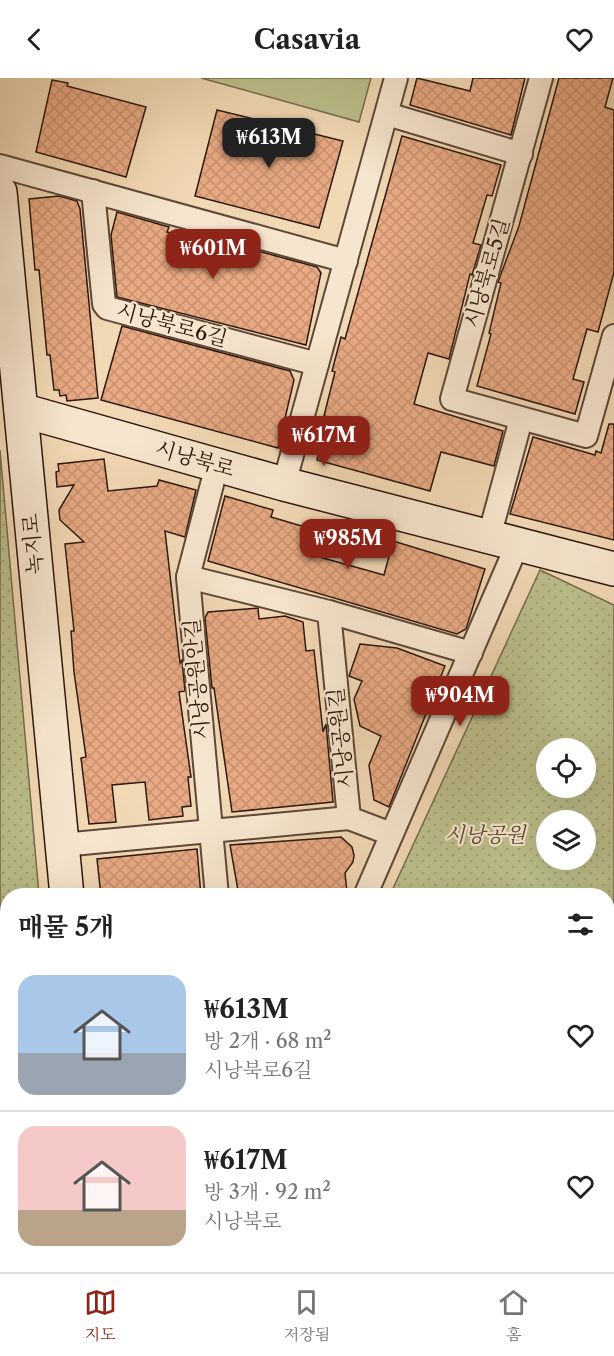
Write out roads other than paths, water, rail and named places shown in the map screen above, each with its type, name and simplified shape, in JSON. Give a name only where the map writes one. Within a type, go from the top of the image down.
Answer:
[{"type":"street","points":[[284,484],[396,78]]},
{"type":"street","name":"시낭북로5길","points":[[541,78],[452,399],[586,436],[614,336]]},
{"type":"street","points":[[387,114],[521,154]]},
{"type":"street","points":[[0,166],[346,261]]},
{"type":"street","name":"시낭북로6길","points":[[93,191],[104,303],[107,308],[317,364]]},
{"type":"street","name":"녹지로","points":[[0,192],[65,888]]},
{"type":"street","name":"시낭북로","points":[[21,410],[284,484],[614,569]]},
{"type":"street","points":[[368,888],[471,653],[503,540],[521,419]]},
{"type":"street","name":"시낭공원안길","points":[[216,888],[188,577],[217,465]]},
{"type":"street","points":[[188,577],[329,612],[471,653]]},
{"type":"street","name":"시낭공원길","points":[[329,612],[350,818],[392,834]]},
{"type":"street","points":[[62,845],[350,818]]},
{"type":"park label","name":"시낭공원","points":[[485,835]]}]
